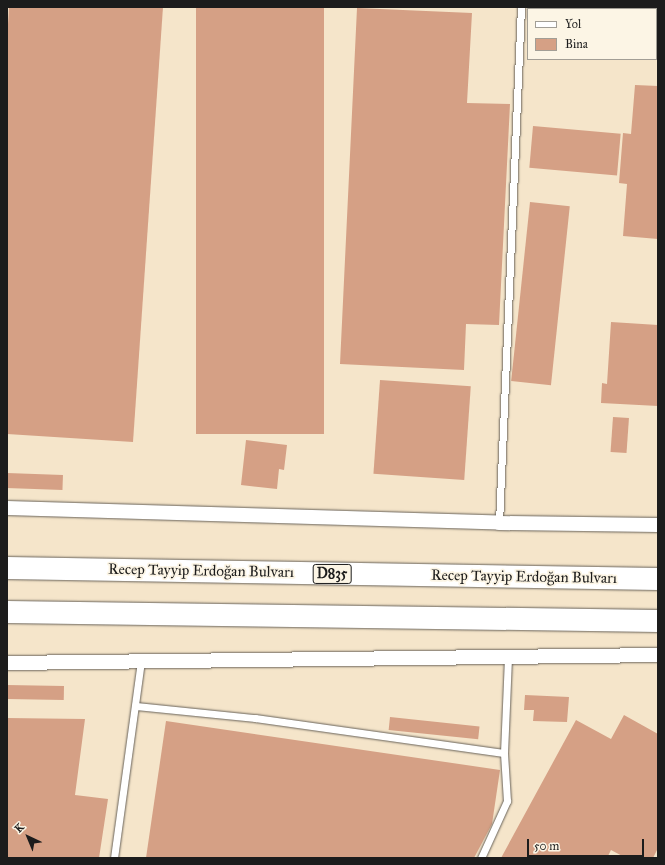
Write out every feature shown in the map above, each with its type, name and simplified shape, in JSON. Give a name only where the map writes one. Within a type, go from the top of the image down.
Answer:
[{"type":"highway","name":"Recep Tayyip Erdoğan Bulvarı","points":[[7,568],[658,578]]},
{"type":"highway","points":[[7,612],[658,621]]},
{"type":"street","points":[[7,508],[499,523],[658,525]]},
{"type":"street","points":[[7,663],[658,655]]},
{"type":"lane","points":[[499,523],[521,7]]},
{"type":"lane","points":[[481,858],[506,801],[504,753],[508,657]]},
{"type":"lane","points":[[114,858],[141,661]]},
{"type":"lane","points":[[136,706],[255,718],[504,753]]},
{"type":"building","points":[[9,7],[163,7],[133,442],[7,434],[7,42]]},
{"type":"building","points":[[196,7],[324,7],[324,434],[196,434]]},
{"type":"building","points":[[357,8],[472,13],[467,103],[510,104],[499,325],[466,324],[464,370],[340,364]]},
{"type":"building","points":[[635,85],[658,86],[658,239],[623,236],[627,184],[619,183],[623,133],[631,134]]},
{"type":"building","points":[[533,126],[621,134],[617,176],[529,168]]},
{"type":"building","points":[[530,202],[570,206],[551,385],[511,381]]},
{"type":"building","points":[[611,322],[658,325],[658,406],[601,403],[602,383],[607,384]]},
{"type":"building","points":[[380,380],[471,386],[464,480],[373,474]]},
{"type":"building","points":[[613,417],[629,418],[627,453],[611,452]]},
{"type":"building","points":[[246,440],[287,445],[284,470],[279,469],[277,489],[241,485]]},
{"type":"building","points":[[7,473],[63,475],[62,490],[7,488]]},
{"type":"building","points":[[7,685],[64,686],[64,700],[7,699]]},
{"type":"building","points":[[525,695],[569,697],[567,722],[533,721],[534,710],[524,710]]},
{"type":"building","points":[[624,715],[658,734],[658,848],[653,858],[626,858],[611,850],[607,858],[501,858],[576,720],[611,739]]},
{"type":"building","points":[[390,717],[480,726],[478,739],[389,730]]},
{"type":"building","points":[[7,718],[85,719],[75,795],[108,799],[99,858],[7,858]]},
{"type":"building","points":[[166,721],[500,770],[492,824],[474,858],[146,858]]}]
